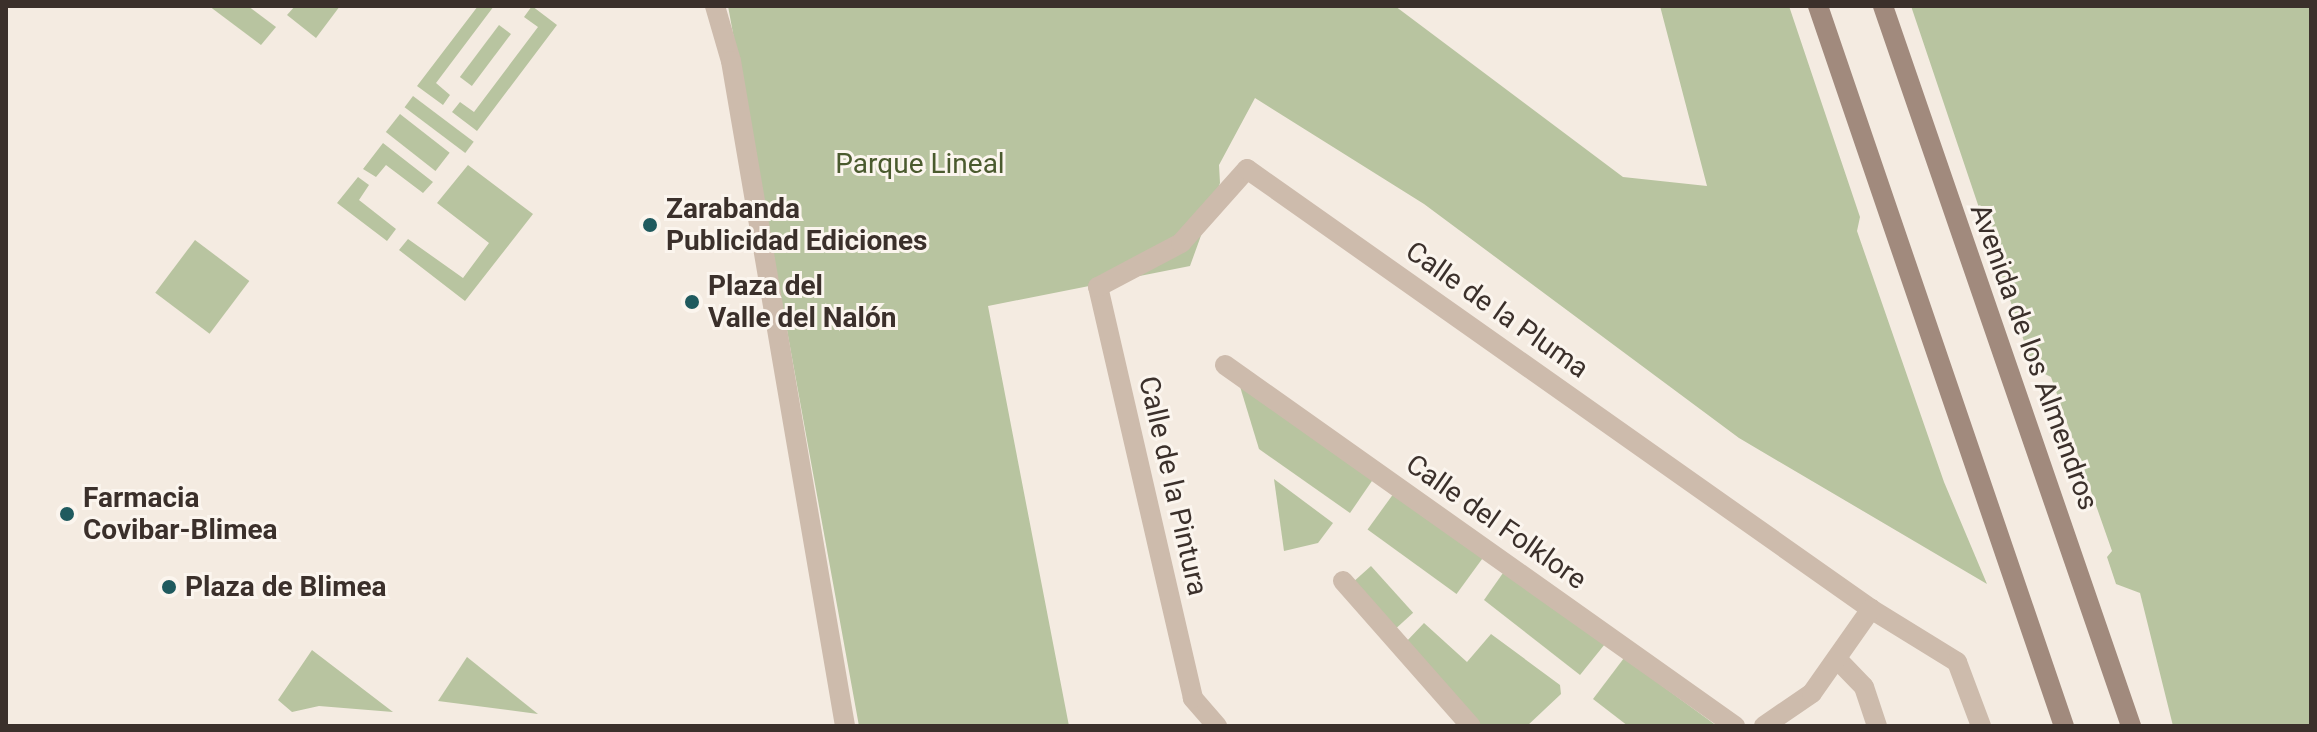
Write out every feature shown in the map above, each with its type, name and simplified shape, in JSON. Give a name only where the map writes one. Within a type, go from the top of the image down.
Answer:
[{"type":"main road","points":[[1818,6],[2064,726]]},
{"type":"main road","name":"Avenida de los Almendros","points":[[1883,6],[1906,81],[2078,564],[2131,726]]},
{"type":"street","points":[[715,6],[731,61],[845,726]]},
{"type":"street","name":"Calle de la Pluma","points":[[1098,287],[1181,243],[1247,169],[1871,609]]},
{"type":"street","name":"Calle de la Pintura","points":[[1098,287],[1193,698],[1217,726]]},
{"type":"street","name":"Calle del Folklore","points":[[1225,365],[1735,726]]},
{"type":"street","points":[[1343,581],[1471,726]]},
{"type":"street","points":[[1764,726],[1812,693],[1871,609],[1957,662],[1981,726]]},
{"type":"street","points":[[1838,660],[1864,687],[1877,726]]},
{"type":"green space","points":[[209,6],[248,6],[276,27],[261,45]]},
{"type":"green space","points":[[295,6],[340,6],[316,38],[287,15]]},
{"type":"green space","points":[[478,6],[494,6],[436,83],[450,95],[443,105],[417,86]]},
{"type":"green space","points":[[532,6],[557,25],[477,131],[452,112],[460,102],[474,112],[538,27],[524,17]]},
{"type":"green space","name":"Parque Lineal","points":[[728,6],[1395,6],[1623,177],[1707,186],[1660,6],[1789,6],[1860,217],[1857,231],[1944,482],[1987,584],[1739,438],[1424,204],[1255,98],[1219,165],[1220,183],[1190,266],[988,306],[1069,726],[859,726]]},
{"type":"green space","points":[[1911,6],[2311,6],[2311,726],[2173,726],[2140,593],[2116,584],[2107,557],[2112,551],[2051,377],[2033,368]]},
{"type":"green space","points":[[499,25],[511,34],[472,86],[460,77]]},
{"type":"green space","points":[[413,96],[474,142],[465,153],[405,107]]},
{"type":"green space","points":[[400,114],[450,153],[435,171],[386,132]]},
{"type":"green space","points":[[383,143],[433,182],[423,193],[386,165],[376,177],[363,169]]},
{"type":"green space","points":[[468,165],[533,214],[465,301],[399,250],[408,239],[463,278],[489,243],[437,203]]},
{"type":"green space","points":[[358,177],[369,185],[359,200],[396,229],[387,241],[337,203]]},
{"type":"green space","points":[[195,240],[249,281],[210,334],[155,293]]},
{"type":"green space","points":[[1238,380],[1374,478],[1350,513],[1259,449]]},
{"type":"green space","points":[[1274,479],[1333,523],[1318,543],[1284,551]]},
{"type":"green space","points":[[1394,493],[1483,558],[1457,594],[1368,529]]},
{"type":"green space","points":[[1371,566],[1413,613],[1393,631],[1351,584]]},
{"type":"green space","points":[[1503,573],[1605,644],[1580,675],[1484,600]]},
{"type":"green space","points":[[1424,623],[1467,662],[1491,634],[1560,685],[1561,694],[1527,726],[1480,726],[1405,643]]},
{"type":"green space","points":[[312,650],[393,712],[319,706],[292,712],[278,700]]},
{"type":"green space","points":[[467,657],[538,714],[438,701]]},
{"type":"green space","points":[[1624,658],[1717,726],[1628,726],[1593,699]]},
{"type":"place","name":"Zarabanda Publicidad Ediciones","points":[[650,225]]},
{"type":"place","name":"Plaza del Valle del Nalón","points":[[692,302]]},
{"type":"place","name":"Farmacia Covibar-Blimea","points":[[67,514]]},
{"type":"place","name":"Plaza de Blimea","points":[[169,587]]}]
